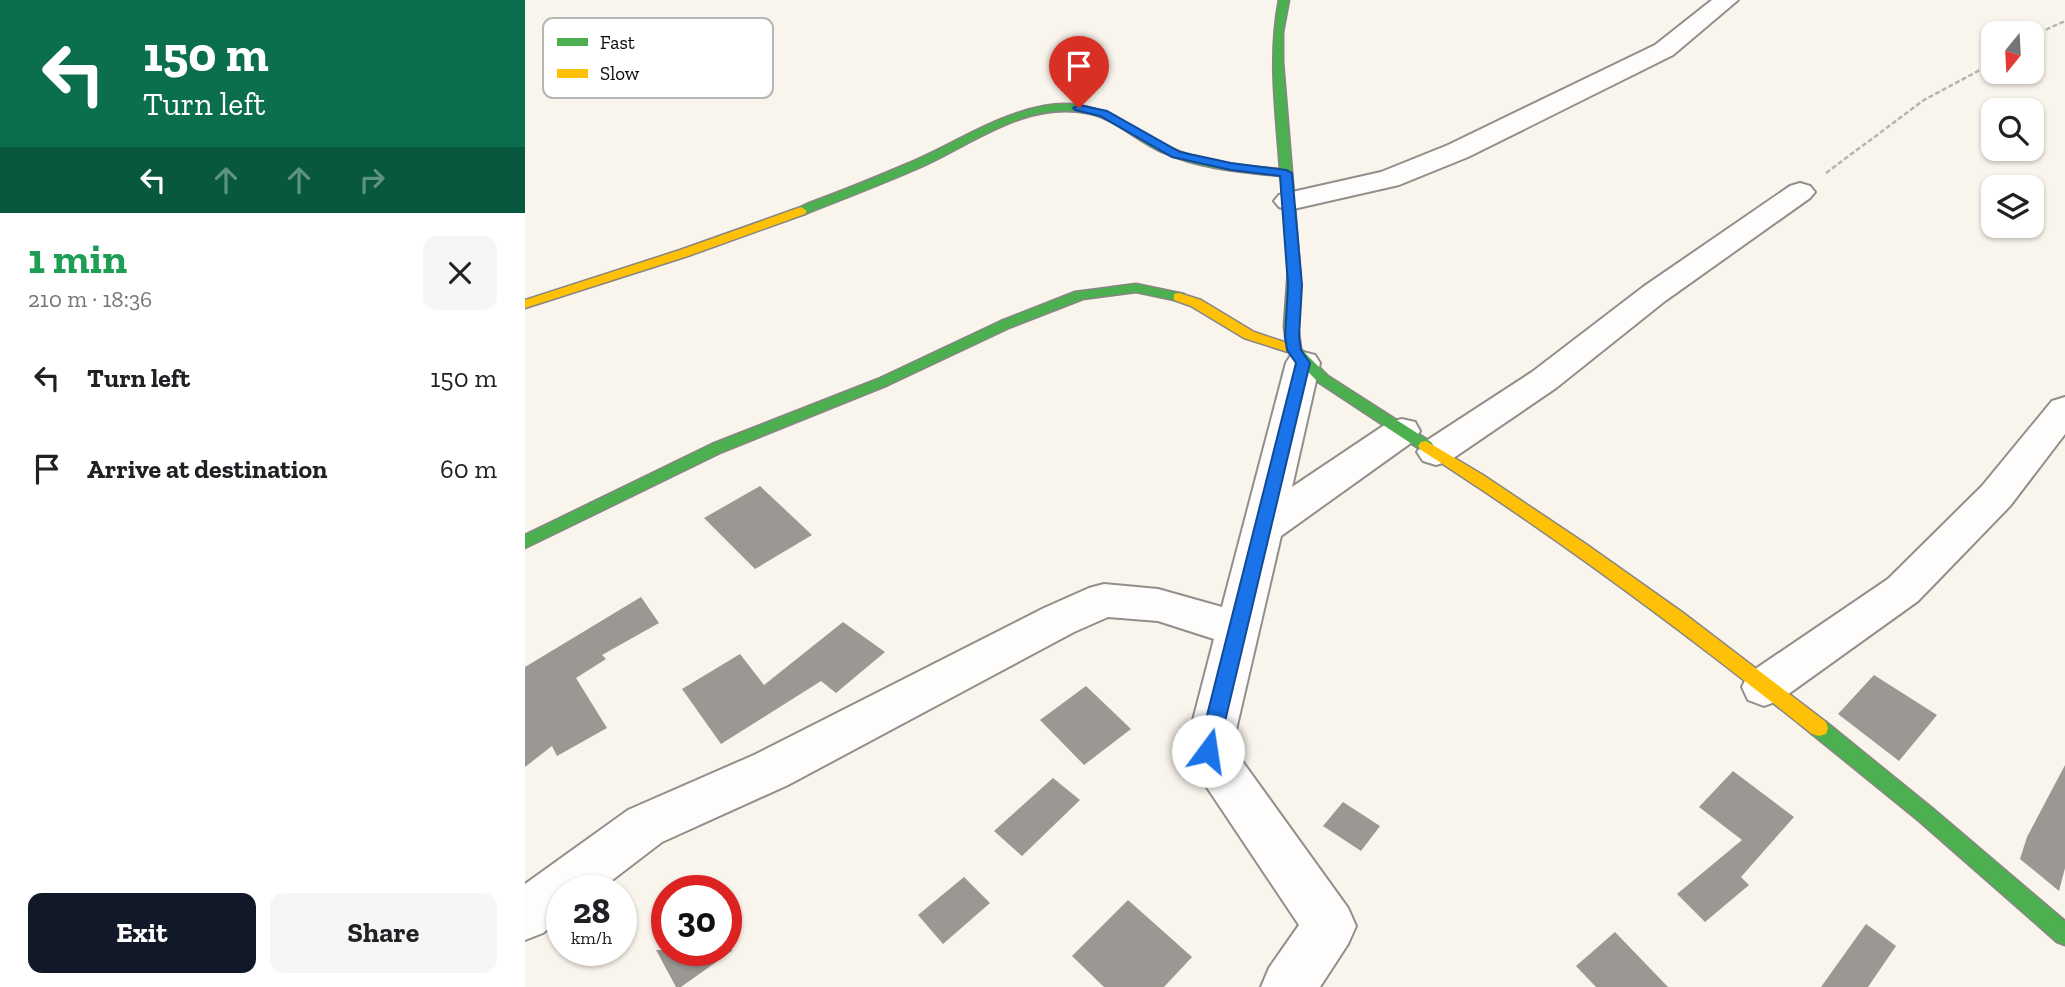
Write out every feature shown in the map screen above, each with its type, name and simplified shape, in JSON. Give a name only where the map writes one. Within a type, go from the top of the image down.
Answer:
[{"type":"street","points":[[1284,0],[1277,37],[1276,71],[1284,125],[1298,357],[1262,529],[1208,751],[1330,926],[1288,987]]},
{"type":"street","points":[[1289,201],[1389,179],[1458,151],[1664,50],[1726,0]]},
{"type":"street","points":[[525,304],[601,281],[838,197],[930,159],[1000,122],[1037,108],[1079,108],[1104,113],[1176,154],[1231,167],[1286,173]]},
{"type":"street","points":[[1436,452],[1544,380],[1654,294],[1800,192]]},
{"type":"street","points":[[525,542],[717,448],[883,382],[1006,324],[1080,295],[1136,288],[1169,292],[1196,303],[1249,335],[1298,357],[1665,610],[1978,858],[2065,935]]},
{"type":"street","points":[[1764,687],[1903,590],[1996,496],[2065,409]]},
{"type":"street","points":[[1262,529],[1402,431]]},
{"type":"street","points":[[525,915],[645,826],[771,770],[1059,620],[1104,600],[1158,605],[1238,629]]},
{"type":"path","points":[[2044,31],[2065,21]]},
{"type":"path","points":[[1800,192],[1924,100],[1981,69]]},
{"type":"building","points":[[760,486],[812,535],[755,569],[704,518]]},
{"type":"building","points":[[641,597],[659,623],[602,655],[606,659],[576,678],[607,728],[557,756],[552,746],[525,767],[525,667]]},
{"type":"building","points":[[843,622],[885,652],[836,693],[821,681],[721,744],[682,689],[740,654],[764,685]]},
{"type":"building","points":[[1874,675],[1937,715],[1899,761],[1838,714]]},
{"type":"building","points":[[1086,686],[1131,729],[1084,765],[1040,720]]},
{"type":"building","points":[[2065,765],[2065,868],[2059,891],[2020,859],[2027,837]]},
{"type":"building","points":[[1733,771],[1794,817],[1741,877],[1749,885],[1705,922],[1677,894],[1742,840],[1699,807]]},
{"type":"building","points":[[1053,778],[1080,800],[1022,856],[994,831]]},
{"type":"building","points":[[1343,802],[1380,826],[1361,851],[1323,826]]},
{"type":"building","points":[[964,877],[990,903],[943,944],[918,915]]},
{"type":"building","points":[[1128,900],[1192,957],[1164,987],[1104,987],[1072,956]]},
{"type":"building","points":[[1866,924],[1896,946],[1868,987],[1821,987]]},
{"type":"building","points":[[1615,932],[1668,987],[1596,987],[1576,966]]},
{"type":"building","points":[[665,966],[711,966],[681,987],[676,987]]},
{"type":"traffic: fast","points":[[1284,0],[1278,32],[1278,62],[1294,270],[1291,326],[1294,350],[1323,379],[1426,446]]},
{"type":"traffic: fast","points":[[801,211],[920,163],[1002,122],[1023,114],[1067,107],[1100,113],[1180,156],[1225,166],[1286,173]]},
{"type":"traffic: fast","points":[[525,542],[717,448],[883,382],[1006,324],[1080,295],[1136,288],[1179,297]]},
{"type":"traffic: fast","points":[[1819,728],[1925,814],[2065,935]]},
{"type":"traffic: slow","points":[[525,304],[684,253],[801,211]]},
{"type":"traffic: slow","points":[[1179,297],[1196,303],[1249,335],[1294,350]]},
{"type":"traffic: slow","points":[[1426,446],[1627,581],[1819,728]]},
{"type":"route","points":[[1079,108],[1104,113],[1133,132],[1176,154],[1231,167],[1286,173],[1295,285],[1292,337],[1294,350],[1303,363],[1208,751]]}]
